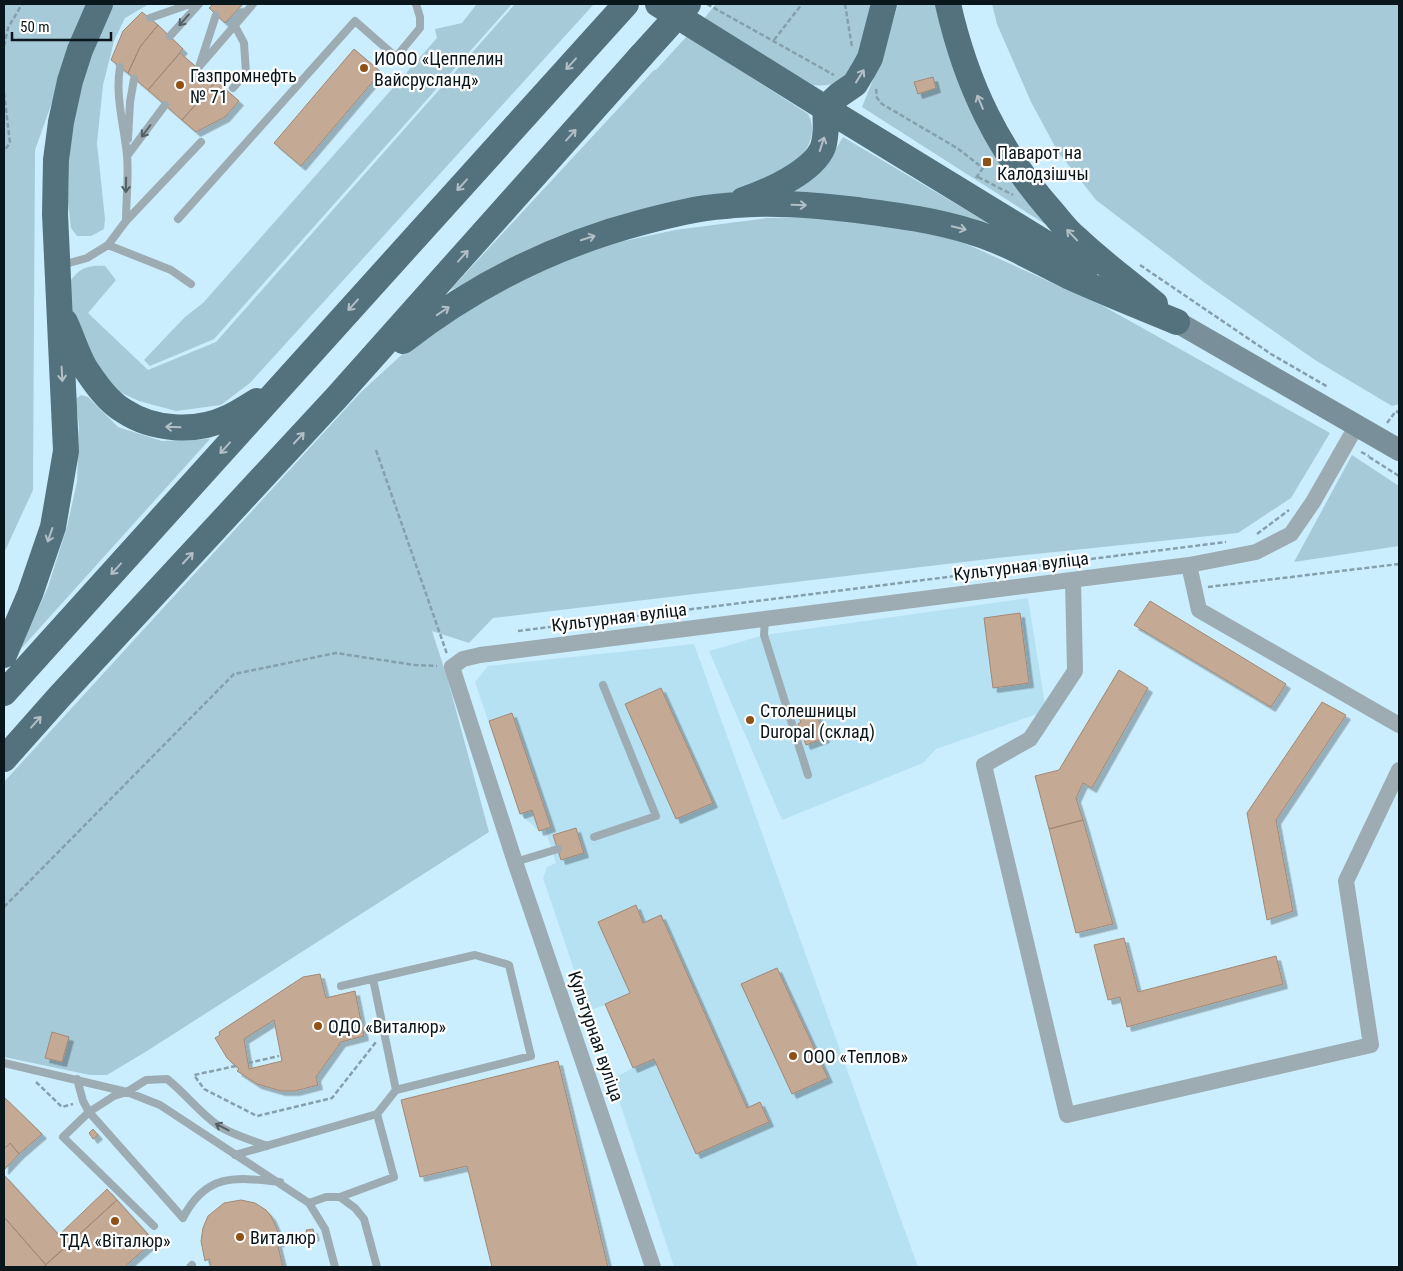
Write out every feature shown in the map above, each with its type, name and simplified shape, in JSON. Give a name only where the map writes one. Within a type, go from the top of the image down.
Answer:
[{"type":"highway","points":[[4,655],[30,594],[53,527],[66,451],[55,214],[56,160],[61,122],[70,80],[100,4]]},
{"type":"highway","points":[[4,693],[280,385],[626,4]]},
{"type":"highway","points":[[658,4],[1177,322]]},
{"type":"highway","points":[[4,759],[60,696],[338,397],[688,4]]},
{"type":"highway","points":[[825,108],[855,84],[853,74],[870,58],[884,4]]},
{"type":"highway","points":[[948,4],[954,32],[970,79],[986,117],[1009,158],[1036,195],[1075,238],[1177,322]]},
{"type":"highway","points":[[726,206],[761,194],[790,179],[812,163],[823,148],[826,122],[825,108]]},
{"type":"highway","points":[[338,397],[404,340],[442,312],[517,268],[582,240],[618,228],[684,212],[726,206],[819,206],[880,213],[940,223],[973,232],[1017,250],[1071,277],[1177,322]]},
{"type":"highway","points":[[59,308],[85,367],[100,389],[122,411],[141,420],[161,426],[196,428],[226,419],[280,385]]},
{"type":"main road","points":[[1177,322],[1399,450]]},
{"type":"street","name":"Культурная вуліца","points":[[653,1267],[514,862],[452,667],[463,659],[480,655],[1189,565],[1256,552],[1290,534],[1313,502],[1357,425]]},
{"type":"street","points":[[1189,565],[1199,610],[1399,725]]},
{"type":"street","points":[[1073,580],[1075,671],[1030,739],[984,765],[1066,1115],[1371,1045],[1346,881],[1399,770]]},
{"type":"lane","points":[[150,18],[190,4]]},
{"type":"lane","points":[[170,36],[199,4]]},
{"type":"lane","points":[[216,15],[198,68],[253,4]]},
{"type":"lane","points":[[178,219],[355,21],[396,57],[420,28],[420,17],[416,4]]},
{"type":"lane","points":[[233,88],[246,73],[244,43],[235,26]]},
{"type":"lane","points":[[120,67],[118,101],[127,156]]},
{"type":"lane","points":[[126,221],[130,102],[134,79]]},
{"type":"lane","points":[[127,156],[165,105]]},
{"type":"lane","points":[[58,266],[87,258],[108,245],[126,221],[201,142]]},
{"type":"lane","points":[[108,245],[171,270],[191,284]]},
{"type":"lane","points":[[765,619],[764,635],[808,775]]},
{"type":"lane","points":[[594,837],[656,816],[603,685]]},
{"type":"lane","points":[[514,862],[558,849]]},
{"type":"lane","points":[[235,1155],[377,1114],[396,1090],[532,1056],[508,965],[475,955],[341,986]]},
{"type":"lane","points":[[373,979],[396,1090]]},
{"type":"lane","points":[[4,1063],[127,1092],[160,1105],[235,1155],[280,1182],[309,1203],[325,1229],[335,1267]]},
{"type":"lane","points":[[76,1079],[83,1101],[89,1112],[183,1218],[191,1204],[203,1191],[221,1182],[237,1179],[280,1182]]},
{"type":"lane","points":[[154,1226],[64,1137],[89,1112],[114,1096],[127,1092],[146,1080],[167,1079],[218,1126],[267,1146]]},
{"type":"lane","points":[[309,1203],[326,1197],[340,1197],[394,1177],[377,1114]]},
{"type":"lane","points":[[340,1197],[355,1208],[364,1219],[376,1267]]},
{"type":"path","points":[[4,46],[8,28],[22,4]]},
{"type":"path","points":[[707,4],[774,41],[853,74],[878,77],[877,98],[882,104],[957,148],[983,168]]},
{"type":"path","points":[[774,41],[802,4]]},
{"type":"path","points":[[845,4],[853,50],[859,66],[853,74]]},
{"type":"path","points":[[4,93],[10,143],[4,151]]},
{"type":"path","points":[[977,177],[1021,199]]},
{"type":"path","points":[[1140,265],[1272,354],[1330,388]]},
{"type":"path","points":[[1388,422],[1396,411],[1399,413]]},
{"type":"path","points":[[4,908],[234,674],[336,653],[452,667],[376,450]]},
{"type":"path","points":[[1368,457],[1372,450]]},
{"type":"path","points":[[1361,452],[1399,476]]},
{"type":"path","points":[[1250,538],[1289,511],[1294,502]]},
{"type":"path","points":[[518,631],[1231,541]]},
{"type":"path","points":[[1194,589],[1399,564]]},
{"type":"path","points":[[236,1066],[194,1075],[204,1089],[257,1116],[332,1098],[379,1038]]},
{"type":"path","points":[[248,1063],[279,1056]]},
{"type":"path","points":[[34,1080],[62,1106]]},
{"type":"shaded area","points":[[4,4],[87,4],[35,150],[33,490],[4,553]]},
{"type":"shaded area","points":[[113,4],[149,4],[125,18],[114,41],[103,85],[97,143],[105,219],[104,229],[91,236],[77,236],[71,228],[68,202],[70,132],[87,58]]},
{"type":"shaded area","points":[[476,4],[512,4],[214,339],[150,366],[144,360],[185,317],[203,303],[437,38],[435,29],[462,23]]},
{"type":"shaded area","points":[[515,4],[594,4],[250,383],[221,405],[176,411],[139,401],[111,388],[83,364],[63,292],[75,275],[84,268],[105,266],[116,280],[88,313],[148,370],[216,342]]},
{"type":"shaded area","points":[[716,4],[876,4],[858,69],[837,82],[820,86],[813,85],[702,21]]},
{"type":"shaded area","points":[[898,4],[941,4],[1062,235],[862,107],[885,50]]},
{"type":"shaded area","points":[[992,4],[1399,4],[1399,404],[1392,406],[1315,360],[1205,283],[1096,200],[1058,152],[1031,102],[997,24]]},
{"type":"shaded area","points":[[687,36],[808,114],[812,126],[811,139],[802,156],[783,171],[752,186],[450,290],[654,70]]},
{"type":"shaded area","points":[[843,137],[1027,246],[771,198],[827,164]]},
{"type":"shaded area","points":[[812,217],[861,221],[949,236],[1103,306],[1330,433],[1291,498],[1238,533],[997,558],[493,618],[469,643],[432,631],[447,677],[489,832],[107,1075],[90,1075],[4,1057],[4,782],[360,393],[408,349],[471,304],[592,248],[675,230],[767,218]]},
{"type":"shaded area","points":[[81,395],[88,397],[118,427],[162,441],[210,439],[19,651],[48,587],[67,527],[77,482],[79,427],[76,399]]},
{"type":"shaded area","points":[[1352,455],[1399,486],[1399,546],[1294,562]]},
{"type":"shaded area","points":[[1028,598],[1046,711],[936,749],[923,763],[782,820],[709,651],[764,635]]},
{"type":"shaded area","points":[[694,644],[918,1267],[674,1267],[612,1079],[633,1068],[605,1005],[588,1011],[543,878],[547,867],[556,863],[545,829],[539,831],[520,814],[475,682],[488,666]]},
{"type":"building","points":[[213,4],[243,4],[225,23],[209,8]]},
{"type":"building","points":[[142,12],[158,25],[140,47],[128,73],[111,60],[123,31]]},
{"type":"building","points":[[158,25],[183,49],[148,90],[128,73],[140,47]]},
{"type":"building","points":[[354,49],[381,72],[301,166],[274,143]]},
{"type":"building","points":[[180,53],[215,83],[182,120],[148,90]]},
{"type":"building","points":[[933,77],[936,88],[918,94],[914,82]]},
{"type":"building","points":[[216,81],[239,101],[225,117],[196,132],[182,120]]},
{"type":"building","points":[[1150,601],[1286,684],[1271,707],[1134,625]]},
{"type":"building","points":[[1020,613],[1029,683],[993,688],[984,618]]},
{"type":"building","points":[[1119,670],[1148,688],[1092,788],[1083,783],[1076,798],[1083,820],[1049,829],[1035,776],[1059,770]]},
{"type":"building","points":[[661,688],[713,803],[676,819],[625,704]]},
{"type":"building","points":[[1322,702],[1346,715],[1276,820],[1293,911],[1267,920],[1247,813]]},
{"type":"building","points":[[814,708],[825,738],[806,745],[798,724],[801,722],[797,714]]},
{"type":"building","points":[[512,713],[551,827],[539,831],[532,810],[520,814],[489,721]]},
{"type":"building","points":[[1083,820],[1113,924],[1076,933],[1049,829]]},
{"type":"building","points":[[576,828],[584,853],[561,860],[553,835]]},
{"type":"building","points":[[636,905],[643,923],[661,915],[747,1108],[760,1102],[769,1122],[696,1154],[654,1059],[633,1068],[605,1004],[630,993],[598,922]]},
{"type":"building","points":[[1124,938],[1138,992],[1276,956],[1283,984],[1127,1027],[1120,997],[1108,1000],[1094,945]]},
{"type":"building","points":[[777,968],[828,1078],[792,1094],[741,984]]},
{"type":"building","name":"ОДО «Виталюр»","points":[[320,974],[326,998],[355,991],[364,1036],[341,1042],[316,1077],[318,1085],[295,1091],[281,1091],[257,1084],[237,1071],[239,1069],[227,1058],[215,1038],[220,1035],[219,1032],[303,977]],"holes":[[[274,1020],[282,1061],[249,1069],[244,1039]]]},
{"type":"building","points":[[52,1032],[69,1037],[62,1062],[45,1058]]},
{"type":"building","points":[[558,1061],[608,1267],[492,1267],[467,1166],[420,1177],[401,1100]]},
{"type":"building","points":[[4,1097],[42,1134],[19,1154],[10,1143],[4,1149]]},
{"type":"building","points":[[93,1129],[98,1135],[93,1139],[89,1133]]},
{"type":"building","points":[[10,1143],[19,1154],[4,1170],[4,1149]]},
{"type":"building","points":[[4,1175],[59,1235],[107,1189],[117,1200],[46,1265],[4,1217]]},
{"type":"building","name":"ТДА «Віталюр»","points":[[117,1200],[154,1241],[124,1267],[43,1267]]},
{"type":"building","name":"Виталюр","points":[[241,1200],[255,1203],[266,1210],[271,1216],[277,1229],[280,1242],[277,1242],[283,1267],[211,1267],[209,1259],[205,1261],[201,1241],[203,1228],[208,1216],[224,1203]]},
{"type":"building","points":[[4,1217],[46,1265],[43,1267],[4,1267]]},
{"type":"building","points":[[313,1229],[315,1236],[308,1238],[306,1230]]},
{"type":"place","name":"ИООО «Цеппелин Вайсрусланд»","points":[[364,68]]},
{"type":"place","name":"Газпромнефть № 71","points":[[180,85]]},
{"type":"place","name":"Паварот на Калодзішчы","points":[[987,162]]},
{"type":"place","name":"Столешницы Duropal (склад)","points":[[750,720]]},
{"type":"place","name":"ОДО «Виталюр»","points":[[318,1026]]},
{"type":"place","name":"ООО «Теплов»","points":[[793,1056]]},
{"type":"place","name":"ТДА «Віталюр»","points":[[115,1221]]},
{"type":"place","name":"Виталюр","points":[[240,1237]]}]
